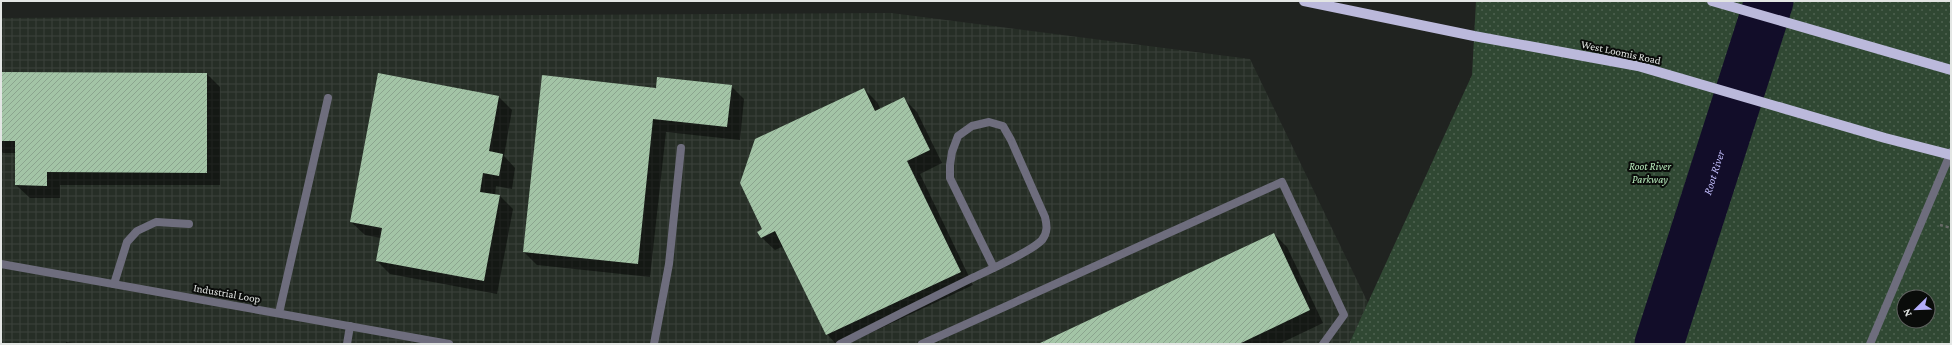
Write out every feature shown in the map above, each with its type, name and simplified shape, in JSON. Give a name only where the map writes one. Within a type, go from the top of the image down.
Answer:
[{"type":"main road","name":"West Loomis Road","points":[[1304,1],[1638,66],[1885,138],[1951,154]]},
{"type":"main road","points":[[1712,1],[1951,70]]},
{"type":"street","points":[[279,313],[328,98]]},
{"type":"street","points":[[840,344],[994,268],[1041,241],[1048,226],[1011,140],[1003,126],[989,122],[972,126],[958,136],[952,152],[950,178],[994,268]]},
{"type":"street","points":[[654,344],[669,264],[682,148]]},
{"type":"street","points":[[1870,344],[1951,154]]},
{"type":"street","points":[[922,344],[1282,182],[1344,315],[1323,344]]},
{"type":"street","points":[[114,284],[127,242],[137,231],[156,222],[189,224]]},
{"type":"street","name":"Industrial Loop","points":[[1,264],[449,344]]},
{"type":"street","points":[[347,344],[350,326]]},
{"type":"shaded area","points":[[891,13],[1250,59],[1368,303],[1349,344],[1,344],[1,18]]},
{"type":"green space","name":"Root River Parkway","points":[[1476,1],[1951,1],[1951,344],[1349,344],[1472,75]]},
{"type":"building","points":[[1,72],[207,73],[207,173],[47,172],[47,186],[15,185],[15,141],[1,141]]},
{"type":"building","points":[[378,73],[499,96],[489,151],[503,154],[499,176],[483,173],[480,192],[500,195],[484,281],[376,261],[382,228],[350,222]]},
{"type":"building","points":[[542,75],[656,88],[657,77],[732,85],[727,127],[653,119],[638,264],[523,252]]},
{"type":"building","points":[[864,88],[875,111],[904,97],[930,150],[907,161],[961,272],[826,335],[775,231],[761,238],[757,232],[762,229],[740,183],[755,139]]},
{"type":"building","points":[[1274,233],[1310,310],[1239,344],[1038,344]]},
{"type":"waterway","name":"Root River","points":[[1659,344],[1769,1]]}]
